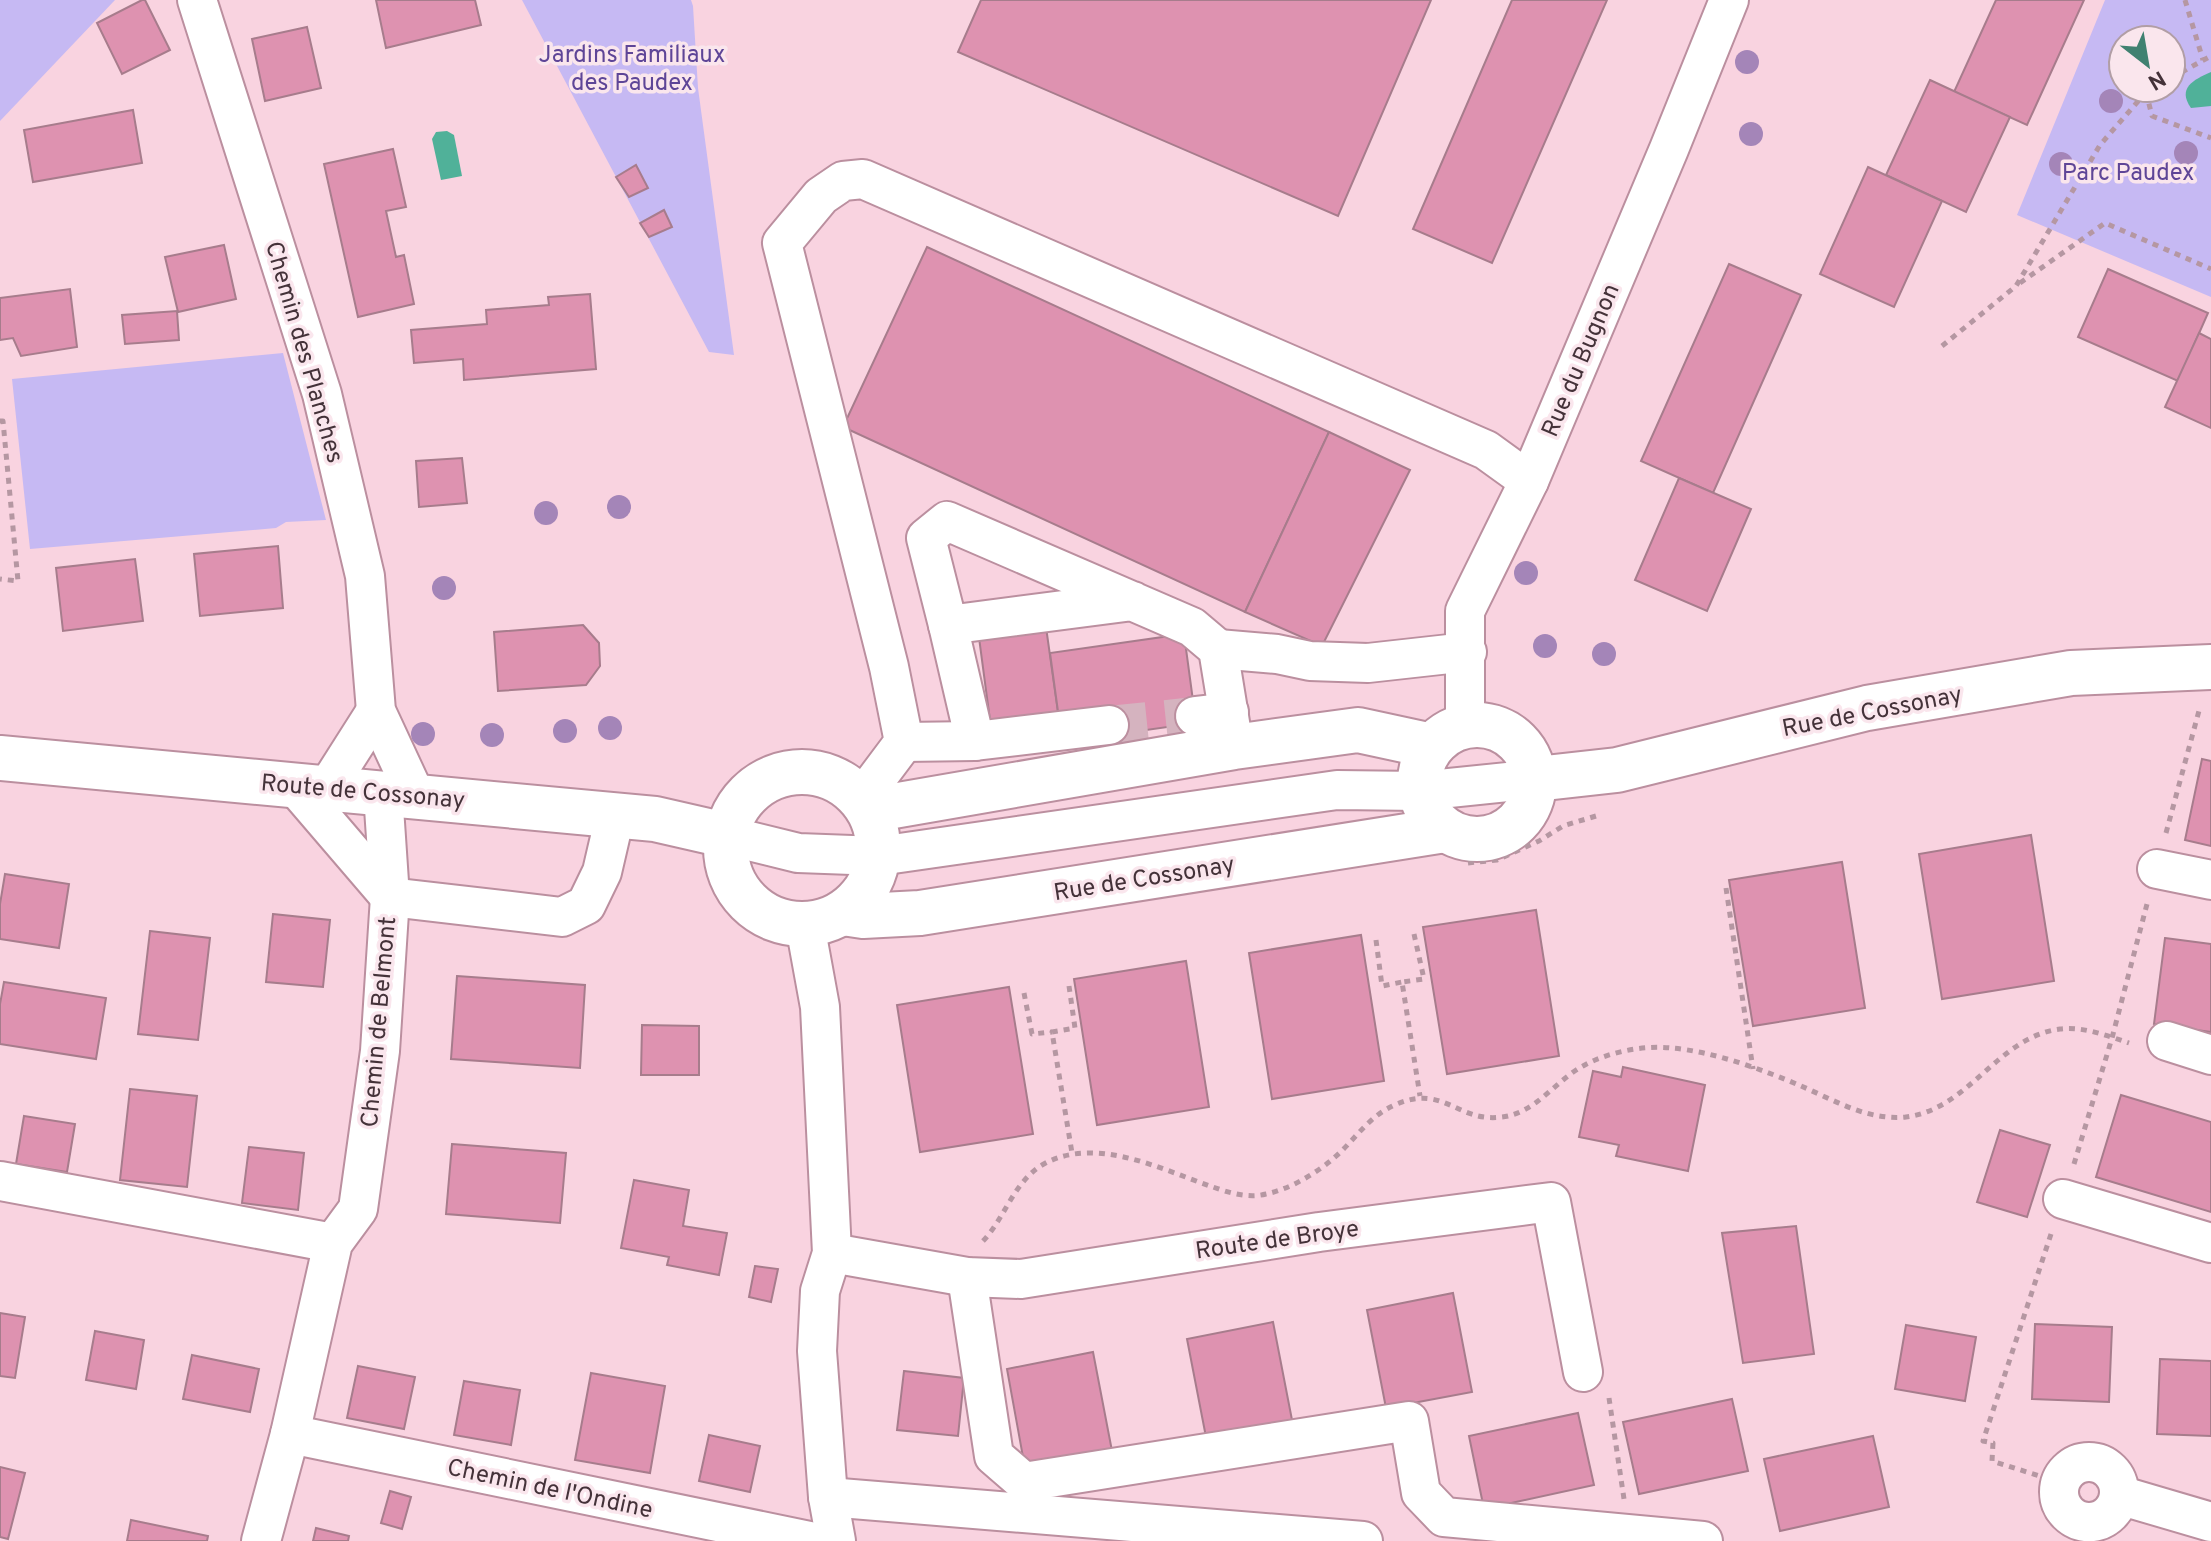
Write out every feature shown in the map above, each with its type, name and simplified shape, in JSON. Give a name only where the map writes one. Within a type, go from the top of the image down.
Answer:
[{"type":"main road","name":"Rue de Cossonay","points":[[824,919],[920,913],[1445,830],[1476,840],[1507,832],[1529,809],[1536,779],[1617,770],[1867,708],[2071,673],[2207,681]]},
{"type":"main road","points":[[866,804],[1219,725],[1448,736],[1498,727],[1524,747],[1536,779]]},
{"type":"main road","points":[[1445,830],[1428,813],[1420,791],[1421,767],[1448,736]]},
{"type":"main road","name":"Route de Cossonay","points":[[0,760],[655,819],[725,835]]},
{"type":"main road","points":[[782,772],[826,774],[866,804],[879,856],[868,889],[824,919],[758,913],[730,879],[725,835],[744,796],[782,772]]},
{"type":"street","name":"Chemin des Planches","points":[[197,0],[322,394],[365,576],[376,711],[399,794]]},
{"type":"street","name":"Rue du Bugnon","points":[[1448,736],[1467,652],[1465,611],[1529,481],[1729,0]]},
{"type":"street","points":[[866,804],[904,742],[889,667],[782,243],[821,196],[843,181],[863,179],[1486,450],[1529,481]]},
{"type":"street","points":[[975,741],[926,538],[947,521],[1192,627],[1218,649],[1277,654],[1310,661],[1368,663],[1467,652]]},
{"type":"street","points":[[948,625],[1133,601]]},
{"type":"street","points":[[1218,649],[1219,725]]},
{"type":"street","points":[[376,711],[310,786],[390,897],[562,917],[586,905],[602,872],[615,816]]},
{"type":"street","points":[[904,742],[975,741],[1109,725]]},
{"type":"street","points":[[725,835],[798,853],[879,856],[1337,790],[1420,791],[1536,779]]},
{"type":"street","name":"Chemin de Belmont","points":[[261,1541],[290,1434],[333,1243],[358,1209],[380,1051],[399,794]]},
{"type":"street","points":[[2157,869],[2211,880]]},
{"type":"street","points":[[824,919],[820,1007],[832,1253],[820,1291],[817,1351],[828,1497],[836,1541]]},
{"type":"street","points":[[2167,1041],[2211,1055]]},
{"type":"street","points":[[0,1181],[333,1243]]},
{"type":"street","points":[[2063,1199],[2211,1243]]},
{"type":"street","name":"Route de Broye","points":[[832,1253],[971,1264],[1021,1279],[1319,1232],[1551,1202],[1583,1372]]},
{"type":"street","points":[[971,1264],[994,1456],[1024,1482],[1409,1421],[1421,1493],[1444,1517],[1703,1541]]},
{"type":"street","name":"Chemin de l'Ondine","points":[[290,1434],[810,1541]]},
{"type":"street","points":[[2092,1462],[2109,1470],[2115,1477],[2119,1495],[2111,1512],[2083,1531],[2068,1514],[2059,1498],[2059,1489],[2061,1480],[2074,1466],[2092,1462]]},
{"type":"street","points":[[2119,1495],[2211,1522]]},
{"type":"street","points":[[828,1497],[1363,1541]]},
{"type":"path","points":[[2185,0],[2203,60]]},
{"type":"path","points":[[2187,69],[2211,56]]},
{"type":"path","points":[[2016,286],[2100,145],[2136,104]]},
{"type":"path","points":[[2149,104],[2152,116],[2211,138]]},
{"type":"path","points":[[1942,346],[2016,286],[2105,223],[2211,269]]},
{"type":"path","points":[[0,421],[3,421],[18,581],[0,579]]},
{"type":"path","points":[[2059,1489],[2046,1478],[1992,1461],[1993,1443],[1983,1441],[2063,1199],[2112,1038],[2207,681]]},
{"type":"path","points":[[1726,888],[1753,1069]]},
{"type":"path","points":[[1376,940],[1382,986],[1424,979],[1414,934]]},
{"type":"path","points":[[1402,982],[1420,1096]]},
{"type":"path","points":[[1024,993],[1032,1034],[1052,1032],[1075,1028],[1069,986]]},
{"type":"path","points":[[971,1264],[1021,1185],[1040,1166],[1072,1153],[1106,1152],[1233,1194],[1262,1195],[1291,1187],[1334,1158],[1364,1124],[1394,1105],[1420,1096],[1441,1100],[1475,1117],[1504,1117],[1544,1098],[1582,1066],[1632,1049],[1671,1048],[1709,1055],[1798,1084],[1871,1115],[1904,1117],[1930,1111],[1954,1099],[2007,1053],[2033,1036],[2062,1029],[2087,1031],[2112,1038]]},
{"type":"path","points":[[1052,1032],[1072,1153]]},
{"type":"green space","points":[[0,0],[115,0],[0,121]]},
{"type":"green space","name":"Jardins Familiaux des Paudex","points":[[522,0],[691,0],[698,88],[734,355],[709,352]]},
{"type":"green space","name":"Parc Paudex","points":[[2105,0],[2211,0],[2211,297],[2017,215]]},
{"type":"green space","points":[[283,353],[326,520],[286,522],[276,528],[30,549],[12,379]]},
{"type":"shaded area","points":[[2211,72],[2211,106],[2191,108],[2187,101],[2187,89]]},
{"type":"shaded area","points":[[447,131],[454,135],[462,176],[441,180],[432,139],[436,132]]},
{"type":"building","points":[[145,0],[170,50],[122,74],[97,23]]},
{"type":"building","points":[[376,0],[475,0],[481,25],[386,48]]},
{"type":"building","points":[[981,0],[1431,0],[1338,216],[958,52]]},
{"type":"building","points":[[1512,0],[1607,0],[1492,263],[1413,229]]},
{"type":"building","points":[[1996,0],[2084,0],[2027,125],[1954,92]]},
{"type":"building","points":[[307,27],[321,88],[265,101],[252,39]]},
{"type":"building","points":[[1930,80],[2010,117],[1966,212],[1886,175]]},
{"type":"building","points":[[133,110],[142,163],[33,182],[24,130]]},
{"type":"building","points":[[393,149],[406,207],[386,211],[396,257],[404,255],[414,304],[358,317],[324,164]]},
{"type":"building","points":[[636,165],[648,188],[629,197],[616,177]]},
{"type":"building","points":[[1868,167],[1942,201],[1894,307],[1820,274]]},
{"type":"building","points":[[664,210],[672,227],[649,237],[640,223]]},
{"type":"building","points":[[224,245],[236,299],[178,312],[165,257]]},
{"type":"building","points":[[927,247],[1329,432],[1245,612],[843,427]]},
{"type":"building","points":[[1729,264],[1801,295],[1713,493],[1641,461]]},
{"type":"building","points":[[2108,269],[2208,313],[2178,381],[2078,337]]},
{"type":"building","points":[[70,289],[77,347],[21,356],[13,338],[0,340],[0,298]]},
{"type":"building","points":[[590,294],[596,369],[464,380],[463,359],[414,363],[411,330],[487,324],[486,310],[549,305],[548,297]]},
{"type":"building","points":[[177,311],[179,340],[125,344],[122,315]]},
{"type":"building","points":[[2199,333],[2211,339],[2211,428],[2165,407]]},
{"type":"building","points":[[1329,432],[1410,470],[1322,646],[1245,612]]},
{"type":"building","points":[[462,458],[467,503],[419,507],[416,461]]},
{"type":"building","points":[[1679,478],[1751,509],[1707,611],[1635,580]]},
{"type":"building","points":[[278,546],[283,608],[200,616],[194,554]]},
{"type":"building","points":[[135,559],[143,621],[63,631],[56,568]]},
{"type":"building","points":[[1045,620],[1059,719],[991,728],[978,630]]},
{"type":"building","points":[[583,625],[599,643],[600,666],[586,685],[498,691],[494,632]]},
{"type":"building","points":[[1184,634],[1196,723],[1111,735],[1059,719],[1050,653]]},
{"type":"building","points":[[2202,759],[2211,761],[2211,846],[2185,840]]},
{"type":"building","points":[[2031,835],[2054,981],[1942,999],[1919,854]]},
{"type":"building","points":[[1842,862],[1865,1008],[1753,1026],[1729,880]]},
{"type":"building","points":[[5,874],[69,884],[59,948],[0,939],[0,904]]},
{"type":"building","points":[[1536,910],[1559,1056],[1447,1074],[1423,927]]},
{"type":"building","points":[[273,914],[330,920],[323,987],[266,982]]},
{"type":"building","points":[[150,931],[210,938],[198,1040],[138,1034]]},
{"type":"building","points":[[1361,935],[1384,1081],[1272,1099],[1249,953]]},
{"type":"building","points":[[2165,938],[2211,944],[2211,1032],[2154,1024]]},
{"type":"building","points":[[1186,961],[1209,1107],[1097,1125],[1074,979]]},
{"type":"building","points":[[457,976],[585,985],[580,1068],[451,1059]]},
{"type":"building","points":[[4,982],[106,998],[96,1059],[0,1044],[0,1004]]},
{"type":"building","points":[[1009,987],[1033,1134],[920,1152],[897,1005]]},
{"type":"building","points":[[642,1025],[699,1026],[699,1075],[641,1075]]},
{"type":"building","points":[[1623,1067],[1705,1085],[1688,1171],[1616,1156],[1619,1145],[1579,1137],[1593,1071],[1621,1077]]},
{"type":"building","points":[[130,1089],[197,1096],[187,1187],[120,1180]]},
{"type":"building","points":[[2121,1095],[2211,1122],[2211,1212],[2096,1177]]},
{"type":"building","points":[[24,1116],[75,1124],[67,1172],[16,1164]]},
{"type":"building","points":[[2000,1130],[2050,1145],[2027,1217],[1977,1202]]},
{"type":"building","points":[[452,1144],[566,1153],[560,1223],[446,1214]]},
{"type":"building","points":[[249,1147],[304,1153],[298,1210],[242,1203]]},
{"type":"building","points":[[634,1180],[689,1190],[683,1226],[727,1233],[719,1275],[667,1265],[669,1257],[621,1248]]},
{"type":"building","points":[[1796,1226],[1814,1354],[1743,1363],[1722,1233]]},
{"type":"building","points":[[755,1266],[778,1269],[771,1302],[749,1297]]},
{"type":"building","points":[[1453,1293],[1472,1392],[1386,1408],[1367,1310]]},
{"type":"building","points":[[0,1313],[25,1317],[15,1378],[0,1376]]},
{"type":"building","points":[[1273,1322],[1292,1420],[1206,1437],[1187,1339]]},
{"type":"building","points":[[2035,1324],[2112,1327],[2109,1402],[2032,1399]]},
{"type":"building","points":[[1906,1325],[1976,1337],[1965,1401],[1895,1389]]},
{"type":"building","points":[[95,1331],[144,1340],[136,1389],[86,1380]]},
{"type":"building","points":[[1093,1352],[1112,1451],[1025,1468],[1007,1369]]},
{"type":"building","points":[[192,1355],[259,1369],[250,1412],[183,1399]]},
{"type":"building","points":[[2160,1359],[2211,1361],[2211,1436],[2157,1434]]},
{"type":"building","points":[[358,1366],[415,1377],[404,1429],[347,1418]]},
{"type":"building","points":[[904,1371],[964,1378],[958,1436],[897,1430]]},
{"type":"building","points":[[591,1373],[665,1386],[650,1473],[575,1460]]},
{"type":"building","points":[[464,1381],[520,1390],[511,1445],[454,1435]]},
{"type":"building","points":[[1732,1399],[1748,1471],[1639,1494],[1623,1422]]},
{"type":"building","points":[[1578,1413],[1594,1485],[1484,1509],[1469,1436]]},
{"type":"building","points":[[709,1435],[760,1446],[750,1492],[699,1481]]},
{"type":"building","points":[[1873,1436],[1889,1507],[1780,1531],[1764,1459]]},
{"type":"building","points":[[0,1467],[25,1473],[8,1539],[0,1537]]},
{"type":"building","points":[[390,1491],[411,1497],[402,1529],[381,1523]]},
{"type":"building","points":[[131,1520],[208,1536],[207,1541],[127,1541]]},
{"type":"building","points":[[316,1528],[349,1536],[348,1541],[313,1541]]},
{"type":"tunnel","points":[[1109,725],[1195,716]]}]
